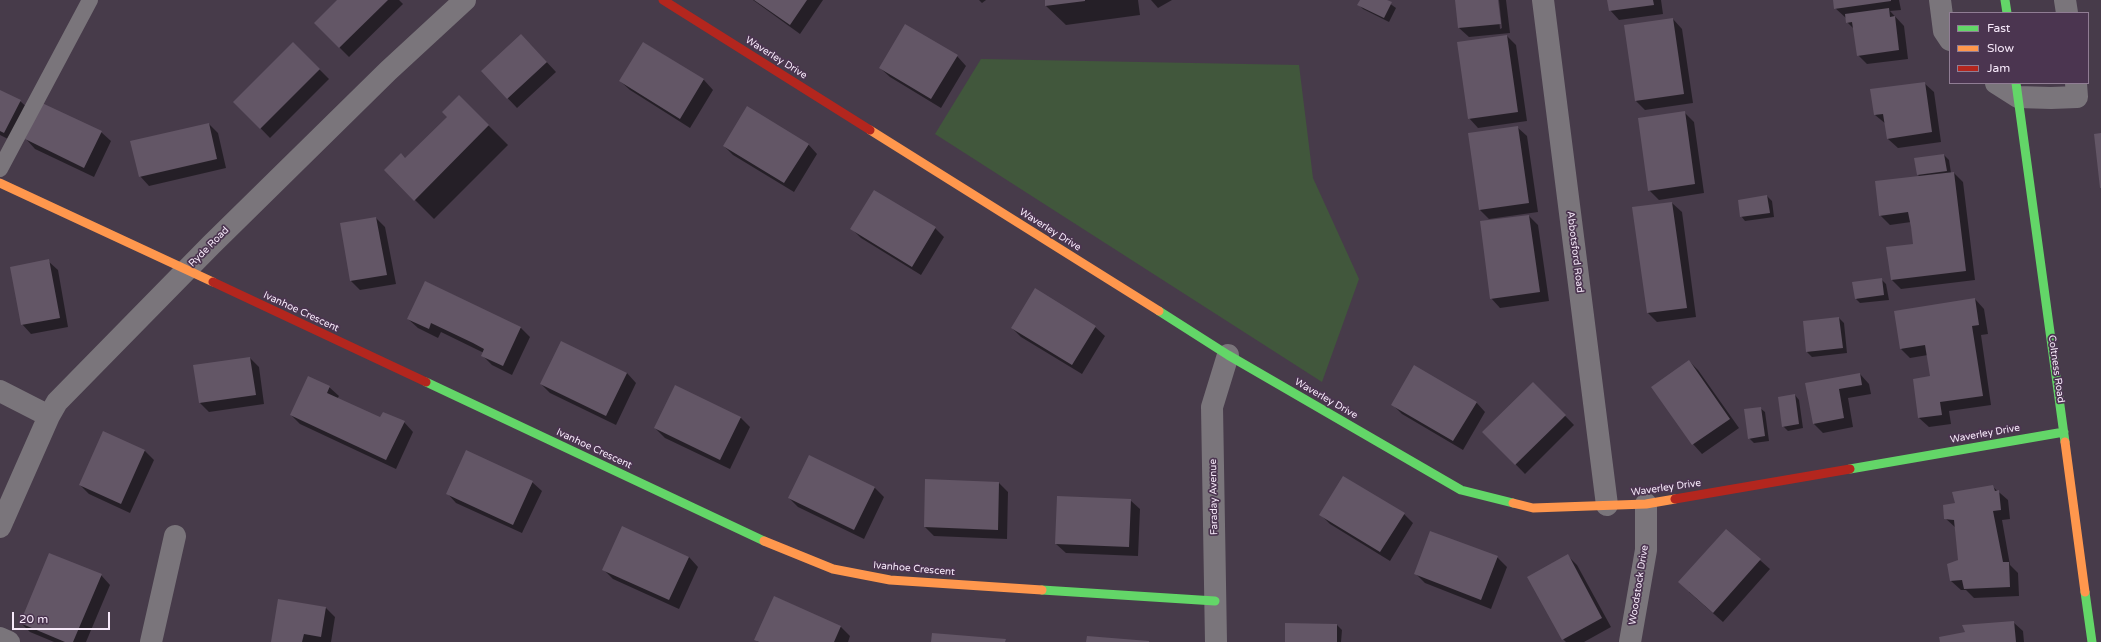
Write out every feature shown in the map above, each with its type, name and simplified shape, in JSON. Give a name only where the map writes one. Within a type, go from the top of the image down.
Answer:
[{"type":"street","name":"Ryde Road","points":[[0,527],[49,416],[57,402],[382,76],[464,0]]},
{"type":"street","name":"Waverley Drive","points":[[663,0],[1228,355],[1461,490],[1533,508],[1646,504],[2064,432]]},
{"type":"street","name":"Abbotsford Road","points":[[1543,0],[1608,505]]},
{"type":"street","points":[[1940,0],[1944,30],[1949,38]]},
{"type":"street","points":[[2005,0],[2007,12]]},
{"type":"street","points":[[2065,0],[2067,12]]},
{"type":"street","points":[[1999,84],[2017,90],[2077,97],[2076,84]]},
{"type":"street","name":"Coltness Road","points":[[2017,90],[2092,642]]},
{"type":"street","name":"Ivanhoe Crescent","points":[[0,183],[793,554],[833,569],[890,580],[1215,601]]},
{"type":"street","name":"Faraday Avenue","points":[[1216,642],[1212,407],[1228,355]]},
{"type":"street","points":[[0,391],[49,416]]},
{"type":"street","name":"Woodstock Drive","points":[[1630,642],[1646,550],[1646,504]]},
{"type":"street","points":[[151,642],[175,536]]},
{"type":"street","points":[[0,638],[9,642]]},
{"type":"lane","points":[[0,169],[90,0]]},
{"type":"green space","points":[[981,59],[1299,65],[1313,178],[1359,279],[1322,382],[935,134]]},
{"type":"building","points":[[337,0],[388,0],[339,48],[314,23]]},
{"type":"building","points":[[754,0],[807,0],[790,25]]},
{"type":"building","points":[[1045,0],[1085,0],[1085,1],[1045,6]]},
{"type":"building","points":[[1360,0],[1387,0],[1392,2],[1384,18],[1357,5]]},
{"type":"building","points":[[1455,0],[1498,0],[1501,24],[1458,28]]},
{"type":"building","points":[[1607,0],[1653,0],[1654,5],[1609,11]]},
{"type":"building","points":[[1833,0],[1891,0],[1891,1],[1834,9]]},
{"type":"building","points":[[1889,8],[1890,17],[1895,16],[1899,50],[1857,56],[1852,22],[1846,23],[1845,14]]},
{"type":"building","points":[[1673,18],[1684,94],[1635,101],[1624,25]]},
{"type":"building","points":[[905,24],[958,55],[931,99],[879,68]]},
{"type":"building","points":[[521,34],[547,62],[507,99],[481,71]]},
{"type":"building","points":[[1507,35],[1518,112],[1468,119],[1457,42]]},
{"type":"building","points":[[293,42],[320,69],[260,129],[233,102]]},
{"type":"building","points":[[643,42],[704,79],[680,119],[619,81]]},
{"type":"building","points":[[1925,82],[1932,132],[1887,139],[1883,114],[1874,115],[1870,89]]},
{"type":"building","points":[[0,90],[21,100],[4,133],[0,131]]},
{"type":"building","points":[[459,95],[489,125],[414,201],[384,170],[401,153],[405,158],[447,117],[442,112]]},
{"type":"building","points":[[42,103],[102,131],[84,168],[25,139]]},
{"type":"building","points":[[747,106],[809,144],[784,183],[723,146]]},
{"type":"building","points":[[1685,111],[1695,184],[1648,191],[1638,118]]},
{"type":"building","points":[[209,123],[217,159],[139,177],[130,141]]},
{"type":"building","points":[[1518,126],[1529,203],[1479,210],[1468,133]]},
{"type":"building","points":[[2101,133],[2101,188],[2100,188],[2094,134]]},
{"type":"building","points":[[1944,154],[1947,171],[1917,175],[1914,158]]},
{"type":"building","points":[[1954,172],[1966,271],[1891,280],[1886,247],[1913,244],[1911,227],[1908,212],[1879,216],[1875,181]]},
{"type":"building","points":[[874,190],[936,227],[912,267],[850,229]]},
{"type":"building","points":[[1767,195],[1770,213],[1740,217],[1738,200]]},
{"type":"building","points":[[1672,202],[1687,308],[1647,313],[1632,207]]},
{"type":"building","points":[[1529,215],[1540,292],[1490,299],[1480,221]]},
{"type":"building","points":[[376,217],[387,275],[350,281],[340,223]]},
{"type":"building","points":[[49,259],[60,318],[21,325],[10,267]]},
{"type":"building","points":[[1882,278],[1884,295],[1855,299],[1852,282]]},
{"type":"building","points":[[425,281],[521,327],[503,366],[481,356],[484,349],[473,343],[431,323],[429,329],[407,319]]},
{"type":"building","points":[[1035,288],[1096,326],[1072,365],[1011,328]]},
{"type":"building","points":[[1975,298],[1979,325],[1972,326],[1983,396],[1940,402],[1942,415],[1918,418],[1913,379],[1930,376],[1925,345],[1900,349],[1894,311]]},
{"type":"building","points":[[1839,317],[1843,348],[1806,352],[1803,321]]},
{"type":"building","points":[[561,341],[627,373],[606,416],[540,384]]},
{"type":"building","points":[[250,357],[256,395],[199,403],[193,365]]},
{"type":"building","points":[[1689,360],[1730,419],[1692,445],[1651,387]]},
{"type":"building","points":[[1414,365],[1477,402],[1453,441],[1391,405]]},
{"type":"building","points":[[1860,373],[1862,385],[1839,389],[1844,418],[1813,424],[1805,383]]},
{"type":"building","points":[[308,376],[330,386],[327,393],[380,417],[383,412],[405,421],[386,460],[290,415]]},
{"type":"building","points":[[1533,382],[1566,415],[1515,465],[1482,432]]},
{"type":"building","points":[[675,385],[741,417],[720,460],[654,428]]},
{"type":"building","points":[[1795,394],[1799,424],[1782,427],[1778,397]]},
{"type":"building","points":[[1761,407],[1765,436],[1748,439],[1744,409]]},
{"type":"building","points":[[103,431],[145,450],[121,504],[79,485]]},
{"type":"building","points":[[466,450],[533,481],[513,525],[446,494]]},
{"type":"building","points":[[809,455],[875,487],[854,530],[788,498]]},
{"type":"building","points":[[1343,476],[1405,513],[1380,552],[1319,515]]},
{"type":"building","points":[[925,479],[999,482],[998,530],[924,527]]},
{"type":"building","points":[[1993,485],[1995,491],[1999,490],[2001,510],[1993,511],[2003,562],[2009,562],[2010,587],[1964,589],[1962,580],[1950,581],[1947,564],[1958,560],[1954,520],[1944,519],[1943,505],[1955,503],[1952,492]]},
{"type":"building","points":[[1057,496],[1131,499],[1129,547],[1055,544]]},
{"type":"building","points":[[622,526],[689,557],[669,600],[602,570]]},
{"type":"building","points":[[1726,529],[1761,559],[1713,613],[1678,582]]},
{"type":"building","points":[[1430,531],[1498,556],[1481,600],[1414,574]]},
{"type":"building","points":[[49,553],[102,574],[73,642],[65,642],[20,623]]},
{"type":"building","points":[[1568,554],[1602,618],[1562,640],[1527,577]]},
{"type":"building","points":[[774,596],[841,626],[834,642],[759,642],[754,640]]},
{"type":"building","points":[[278,599],[326,607],[321,637],[304,634],[302,642],[271,642]]},
{"type":"building","points":[[2014,621],[2016,642],[1940,642],[1939,637],[1965,632],[1962,625]]},
{"type":"building","points":[[1285,623],[1337,624],[1337,642],[1285,642]]},
{"type":"building","points":[[932,633],[1006,639],[1005,642],[931,642]]},
{"type":"building","points":[[1087,636],[1149,641],[1149,642],[1086,642]]},
{"type":"traffic: fast","points":[[2005,0],[2007,12]]},
{"type":"traffic: fast","points":[[2016,84],[2065,442]]},
{"type":"traffic: fast","points":[[1159,311],[1228,355],[1461,490],[1513,503]]},
{"type":"traffic: fast","points":[[426,382],[764,541]]},
{"type":"traffic: fast","points":[[1850,469],[2064,432]]},
{"type":"traffic: fast","points":[[1042,590],[1215,601]]},
{"type":"traffic: fast","points":[[2085,592],[2092,642]]},
{"type":"traffic: slow","points":[[870,130],[1159,311]]},
{"type":"traffic: slow","points":[[0,183],[213,282]]},
{"type":"traffic: slow","points":[[2065,442],[2085,592]]},
{"type":"traffic: slow","points":[[1513,503],[1533,508],[1646,504],[1675,499]]},
{"type":"traffic: slow","points":[[764,541],[833,569],[890,580],[1042,590]]},
{"type":"traffic: jam","points":[[663,0],[870,130]]},
{"type":"traffic: jam","points":[[213,282],[426,382]]},
{"type":"traffic: jam","points":[[1675,499],[1850,469]]}]
